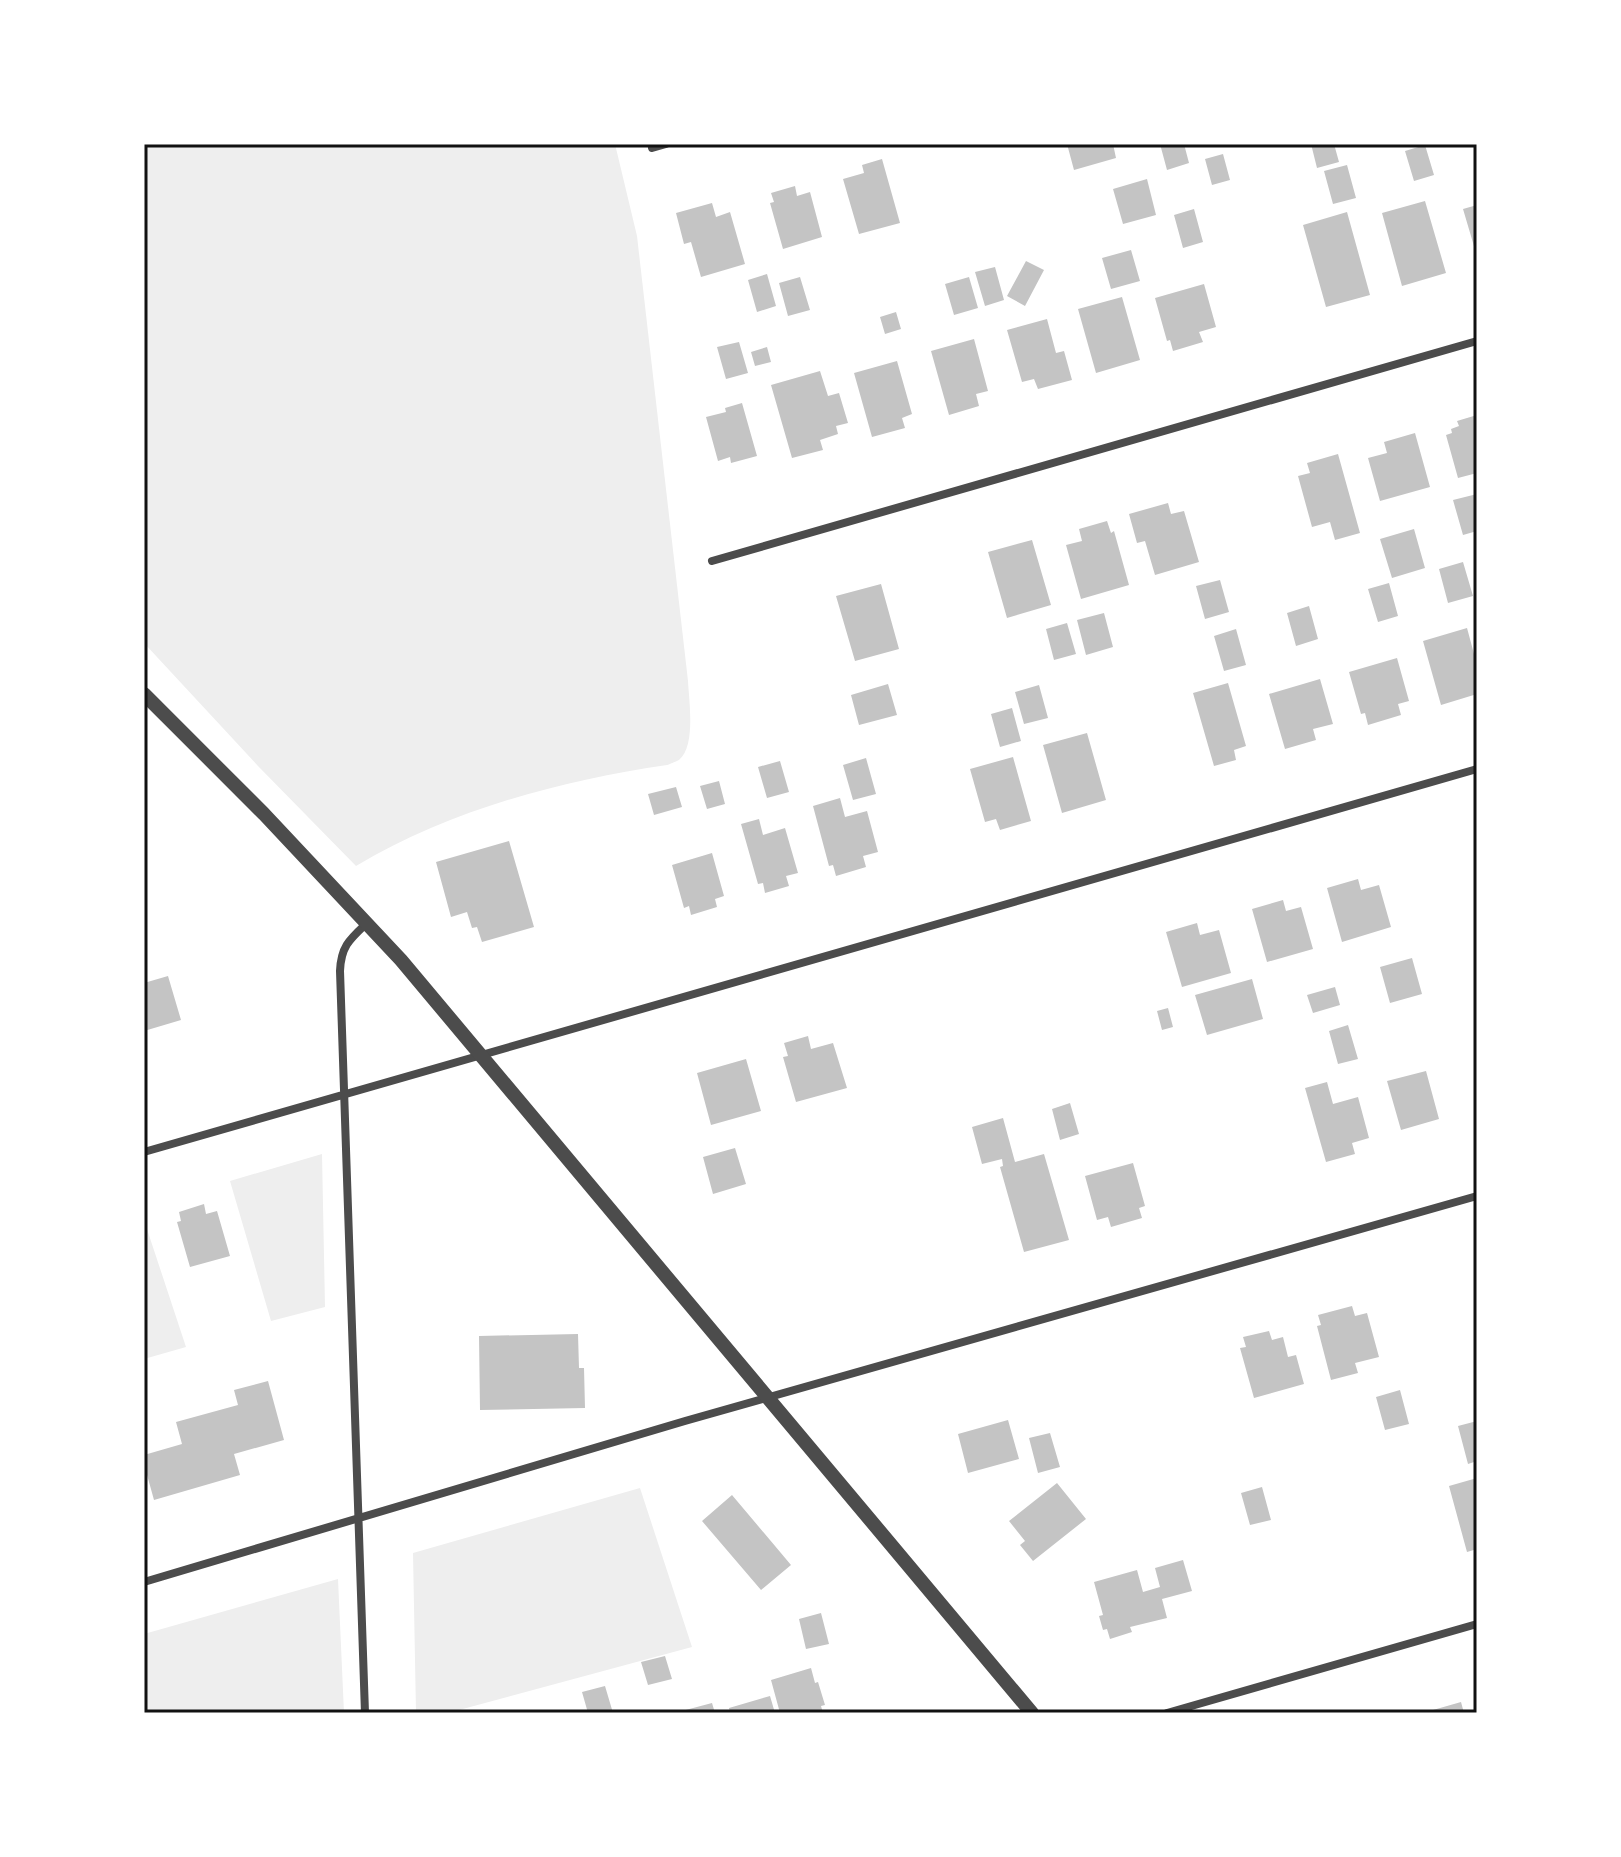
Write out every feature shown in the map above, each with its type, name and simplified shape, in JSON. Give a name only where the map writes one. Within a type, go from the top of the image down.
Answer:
[{"type":"street","points":[[652,148],[666,144]]},
{"type":"street","points":[[712,561],[1477,341]]},
{"type":"street","points":[[144,694],[275,824],[367,923],[1032,1713]]},
{"type":"street","points":[[144,1152],[1477,769]]},
{"type":"street","points":[[365,1713],[340,959],[348,941],[367,923]]},
{"type":"street","points":[[144,1582],[767,1398],[1477,1196]]},
{"type":"street","points":[[1167,1713],[1477,1624]]},
{"type":"shaded area","points":[[144,144],[615,144],[637,236],[688,681],[690,734],[688,745],[679,760],[506,800],[429,829],[356,866],[144,643]]},
{"type":"shaded area","points":[[322,1154],[325,1307],[271,1321],[230,1181]]},
{"type":"shaded area","points":[[144,1220],[186,1347],[144,1359]]},
{"type":"shaded area","points":[[640,1488],[692,1647],[448,1713],[416,1713],[413,1553]]},
{"type":"shaded area","points":[[338,1579],[344,1713],[144,1713],[144,1634]]},
{"type":"building","points":[[1067,144],[1113,144],[1116,158],[1074,170]]},
{"type":"building","points":[[1160,144],[1184,144],[1189,163],[1167,170]]},
{"type":"building","points":[[1311,144],[1334,144],[1339,162],[1317,168]]},
{"type":"building","points":[[1425,145],[1434,175],[1414,181],[1405,151]]},
{"type":"building","points":[[1223,154],[1230,180],[1212,185],[1205,159]]},
{"type":"building","points":[[882,159],[900,223],[859,234],[843,179],[864,173],[862,165]]},
{"type":"building","points":[[1347,165],[1356,198],[1333,204],[1324,171]]},
{"type":"building","points":[[1147,179],[1156,215],[1123,224],[1113,189]]},
{"type":"building","points":[[795,186],[797,196],[810,192],[822,237],[783,249],[770,203],[774,202],[771,193]]},
{"type":"building","points":[[1425,201],[1446,273],[1402,286],[1382,213]]},
{"type":"building","points":[[712,203],[716,217],[730,212],[745,264],[701,277],[691,242],[684,244],[676,213]]},
{"type":"building","points":[[1477,205],[1477,253],[1476,253],[1463,209]]},
{"type":"building","points":[[1194,209],[1203,242],[1183,248],[1174,215]]},
{"type":"building","points":[[1347,212],[1370,295],[1326,307],[1303,225]]},
{"type":"building","points":[[1131,250],[1140,281],[1111,289],[1102,258]]},
{"type":"building","points":[[1026,261],[1044,270],[1025,306],[1007,296]]},
{"type":"building","points":[[995,267],[1004,300],[985,306],[975,272]]},
{"type":"building","points":[[767,274],[776,306],[757,312],[748,280]]},
{"type":"building","points":[[800,277],[810,310],[788,316],[779,283]]},
{"type":"building","points":[[969,277],[978,308],[954,315],[945,284]]},
{"type":"building","points":[[1204,284],[1216,327],[1199,332],[1203,342],[1173,351],[1170,340],[1167,341],[1155,298]]},
{"type":"building","points":[[1122,297],[1140,360],[1096,373],[1078,309]]},
{"type":"building","points":[[896,312],[901,329],[885,334],[880,317]]},
{"type":"building","points":[[1047,319],[1056,353],[1064,351],[1072,380],[1038,389],[1034,379],[1022,382],[1007,330]]},
{"type":"building","points":[[974,339],[988,391],[976,394],[979,406],[949,415],[931,351]]},
{"type":"building","points":[[739,342],[748,373],[726,379],[717,347]]},
{"type":"building","points":[[767,347],[771,362],[755,366],[751,352]]},
{"type":"building","points":[[897,361],[912,414],[902,418],[905,428],[872,437],[854,373]]},
{"type":"building","points":[[820,371],[828,396],[839,393],[848,423],[836,426],[838,434],[820,440],[823,450],[792,458],[771,385]]},
{"type":"building","points":[[742,403],[757,456],[731,463],[730,457],[718,461],[706,417],[726,412],[725,408]]},
{"type":"building","points":[[1477,415],[1477,473],[1458,478],[1446,435],[1459,426],[1457,421]]},
{"type":"building","points":[[1415,433],[1430,487],[1380,501],[1368,458],[1387,453],[1384,442]]},
{"type":"building","points":[[1338,454],[1360,533],[1335,540],[1330,522],[1312,527],[1298,476],[1310,473],[1307,463]]},
{"type":"building","points":[[1477,494],[1477,531],[1463,535],[1453,500]]},
{"type":"building","points":[[1168,503],[1171,514],[1184,511],[1199,562],[1155,575],[1145,541],[1137,543],[1129,514]]},
{"type":"building","points":[[1107,521],[1111,533],[1114,531],[1129,585],[1081,599],[1066,545],[1082,541],[1079,529]]},
{"type":"building","points":[[1414,529],[1425,568],[1392,578],[1380,539]]},
{"type":"building","points":[[1032,540],[1051,605],[1007,618],[988,552]]},
{"type":"building","points":[[1463,562],[1473,596],[1448,603],[1439,569]]},
{"type":"building","points":[[1220,580],[1229,612],[1205,619],[1196,586]]},
{"type":"building","points":[[1389,583],[1398,616],[1378,622],[1368,589]]},
{"type":"building","points":[[881,584],[899,649],[855,661],[836,596]]},
{"type":"building","points":[[1309,606],[1318,639],[1296,646],[1287,613]]},
{"type":"building","points":[[1104,613],[1113,647],[1086,655],[1077,620]]},
{"type":"building","points":[[1067,623],[1076,654],[1054,660],[1046,629]]},
{"type":"building","points":[[1467,628],[1477,665],[1477,694],[1441,705],[1423,641]]},
{"type":"building","points":[[1236,629],[1246,665],[1224,671],[1214,636]]},
{"type":"building","points":[[1397,658],[1409,701],[1398,704],[1401,715],[1368,725],[1365,713],[1361,714],[1349,672]]},
{"type":"building","points":[[1320,679],[1333,724],[1313,729],[1316,740],[1285,749],[1269,694]]},
{"type":"building","points":[[1228,683],[1246,746],[1234,750],[1236,760],[1214,766],[1193,693]]},
{"type":"building","points":[[888,684],[897,715],[859,725],[851,695]]},
{"type":"building","points":[[1039,685],[1048,718],[1024,724],[1015,692]]},
{"type":"building","points":[[1012,708],[1021,741],[1000,747],[991,714]]},
{"type":"building","points":[[1087,733],[1106,800],[1062,813],[1043,745]]},
{"type":"building","points":[[1013,757],[1031,821],[1000,830],[996,819],[985,822],[970,769]]},
{"type":"building","points":[[866,758],[876,794],[853,800],[843,765]]},
{"type":"building","points":[[780,761],[789,792],[767,798],[758,767]]},
{"type":"building","points":[[719,781],[725,804],[707,809],[700,786]]},
{"type":"building","points":[[676,787],[682,807],[654,815],[648,794]]},
{"type":"building","points":[[840,798],[845,817],[867,811],[878,852],[863,856],[866,867],[836,876],[833,865],[829,866],[813,806]]},
{"type":"building","points":[[759,819],[763,835],[785,828],[798,873],[786,876],[789,886],[765,893],[763,883],[758,884],[741,824]]},
{"type":"building","points":[[509,841],[534,927],[482,942],[477,927],[472,928],[467,912],[451,917],[436,862]]},
{"type":"building","points":[[712,853],[724,896],[715,899],[717,907],[691,915],[689,906],[684,908],[672,865]]},
{"type":"building","points":[[1358,879],[1361,890],[1379,885],[1391,927],[1342,942],[1327,888]]},
{"type":"building","points":[[1283,900],[1286,911],[1301,907],[1313,949],[1267,962],[1252,909]]},
{"type":"building","points":[[1197,923],[1200,935],[1219,930],[1231,973],[1182,987],[1166,932]]},
{"type":"building","points":[[1412,958],[1422,994],[1390,1003],[1380,967]]},
{"type":"building","points":[[168,976],[181,1020],[144,1031],[144,983]]},
{"type":"building","points":[[1252,979],[1263,1019],[1207,1035],[1195,995]]},
{"type":"building","points":[[1335,987],[1340,1005],[1313,1013],[1307,995]]},
{"type":"building","points":[[1168,1008],[1173,1027],[1162,1030],[1157,1011]]},
{"type":"building","points":[[1348,1025],[1358,1059],[1338,1064],[1329,1031]]},
{"type":"building","points":[[808,1036],[811,1049],[833,1043],[847,1088],[796,1102],[783,1057],[788,1056],[784,1043]]},
{"type":"building","points":[[746,1059],[761,1111],[711,1125],[697,1073]]},
{"type":"building","points":[[1426,1071],[1439,1119],[1401,1130],[1387,1081]]},
{"type":"building","points":[[1327,1082],[1333,1104],[1358,1097],[1369,1138],[1352,1143],[1355,1154],[1326,1162],[1305,1088]]},
{"type":"building","points":[[1070,1103],[1079,1134],[1060,1140],[1052,1109]]},
{"type":"building","points":[[1003,1118],[1015,1162],[1044,1154],[1069,1240],[1024,1252],[1000,1167],[1003,1166],[1002,1159],[982,1164],[972,1127]]},
{"type":"building","points":[[735,1148],[746,1184],[713,1194],[703,1157]]},
{"type":"building","points":[[1133,1163],[1145,1206],[1139,1208],[1142,1218],[1111,1227],[1108,1217],[1097,1220],[1085,1176]]},
{"type":"building","points":[[204,1204],[206,1214],[217,1211],[230,1256],[190,1267],[177,1222],[181,1221],[179,1212]]},
{"type":"building","points":[[1352,1306],[1355,1316],[1367,1313],[1379,1357],[1355,1363],[1358,1373],[1331,1380],[1317,1326],[1321,1325],[1318,1315]]},
{"type":"building","points":[[1269,1331],[1272,1340],[1283,1337],[1288,1357],[1296,1355],[1304,1384],[1254,1398],[1240,1348],[1246,1347],[1243,1337]]},
{"type":"building","points":[[578,1334],[579,1368],[584,1368],[585,1408],[480,1410],[479,1336]]},
{"type":"building","points":[[268,1381],[284,1440],[234,1454],[240,1475],[154,1500],[144,1455],[182,1444],[176,1422],[238,1405],[234,1390]]},
{"type":"building","points":[[1400,1390],[1409,1424],[1385,1430],[1376,1397]]},
{"type":"building","points":[[1008,1420],[1019,1459],[968,1473],[958,1434]]},
{"type":"building","points":[[1477,1421],[1477,1461],[1468,1464],[1458,1426]]},
{"type":"building","points":[[1050,1433],[1060,1467],[1038,1473],[1029,1438]]},
{"type":"building","points":[[1477,1478],[1477,1549],[1467,1552],[1449,1486]]},
{"type":"building","points":[[1057,1483],[1086,1519],[1033,1561],[1020,1545],[1025,1541],[1009,1521]]},
{"type":"building","points":[[1262,1487],[1271,1520],[1250,1525],[1241,1493]]},
{"type":"building","points":[[732,1495],[791,1565],[761,1590],[702,1521]]},
{"type":"building","points":[[1183,1560],[1192,1591],[1162,1599],[1167,1618],[1130,1627],[1132,1632],[1110,1639],[1107,1629],[1103,1630],[1099,1616],[1103,1615],[1094,1582],[1137,1570],[1143,1592],[1160,1587],[1155,1568]]},
{"type":"building","points":[[821,1613],[829,1644],[806,1649],[799,1619]]},
{"type":"building","points":[[665,1656],[672,1679],[648,1685],[641,1662]]},
{"type":"building","points":[[811,1668],[825,1705],[821,1706],[823,1713],[780,1713],[771,1680]]},
{"type":"building","points":[[605,1686],[613,1713],[588,1713],[582,1692]]},
{"type":"building","points":[[770,1696],[775,1713],[730,1713],[729,1708]]},
{"type":"building","points":[[1461,1702],[1464,1713],[1426,1713],[1426,1712]]},
{"type":"building","points":[[712,1703],[715,1713],[678,1713],[678,1712]]}]
